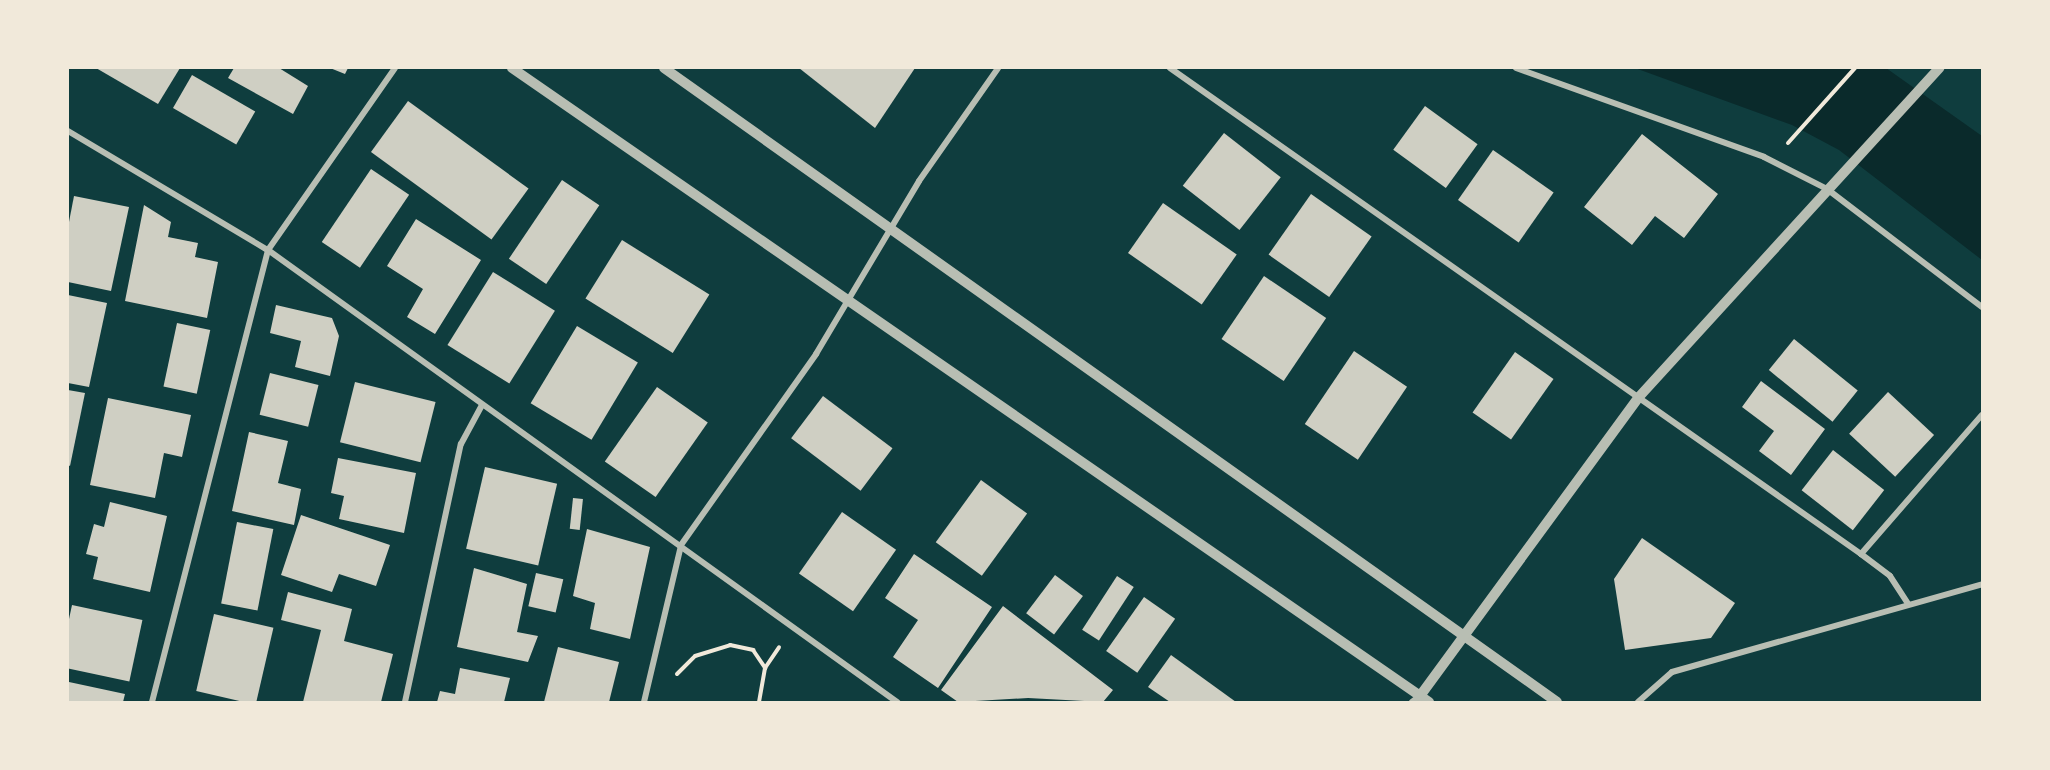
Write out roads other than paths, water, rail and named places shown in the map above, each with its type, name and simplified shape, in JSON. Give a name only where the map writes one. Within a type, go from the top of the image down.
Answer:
[{"type":"street","points":[[152,702],[268,250],[395,68]]},
{"type":"street","points":[[513,68],[846,304],[1420,700],[1638,398],[1840,173],[1936,72]]},
{"type":"street","points":[[664,68],[1557,702]]},
{"type":"street","points":[[644,702],[681,545],[846,304],[891,228],[998,68]]},
{"type":"street","points":[[1170,68],[1861,554],[1890,576],[1908,604]]},
{"type":"street","points":[[1516,68],[1764,157],[1827,189],[1983,307]]},
{"type":"street","points":[[68,131],[268,250],[897,702]]},
{"type":"street","points":[[405,702],[461,444],[482,405]]},
{"type":"street","points":[[1861,554],[1983,415]]},
{"type":"street","points":[[1638,702],[1672,672],[1983,584]]},
{"type":"water","points":[[1635,68],[1886,68],[1982,136],[1982,260],[1839,150],[1792,125]]}]
